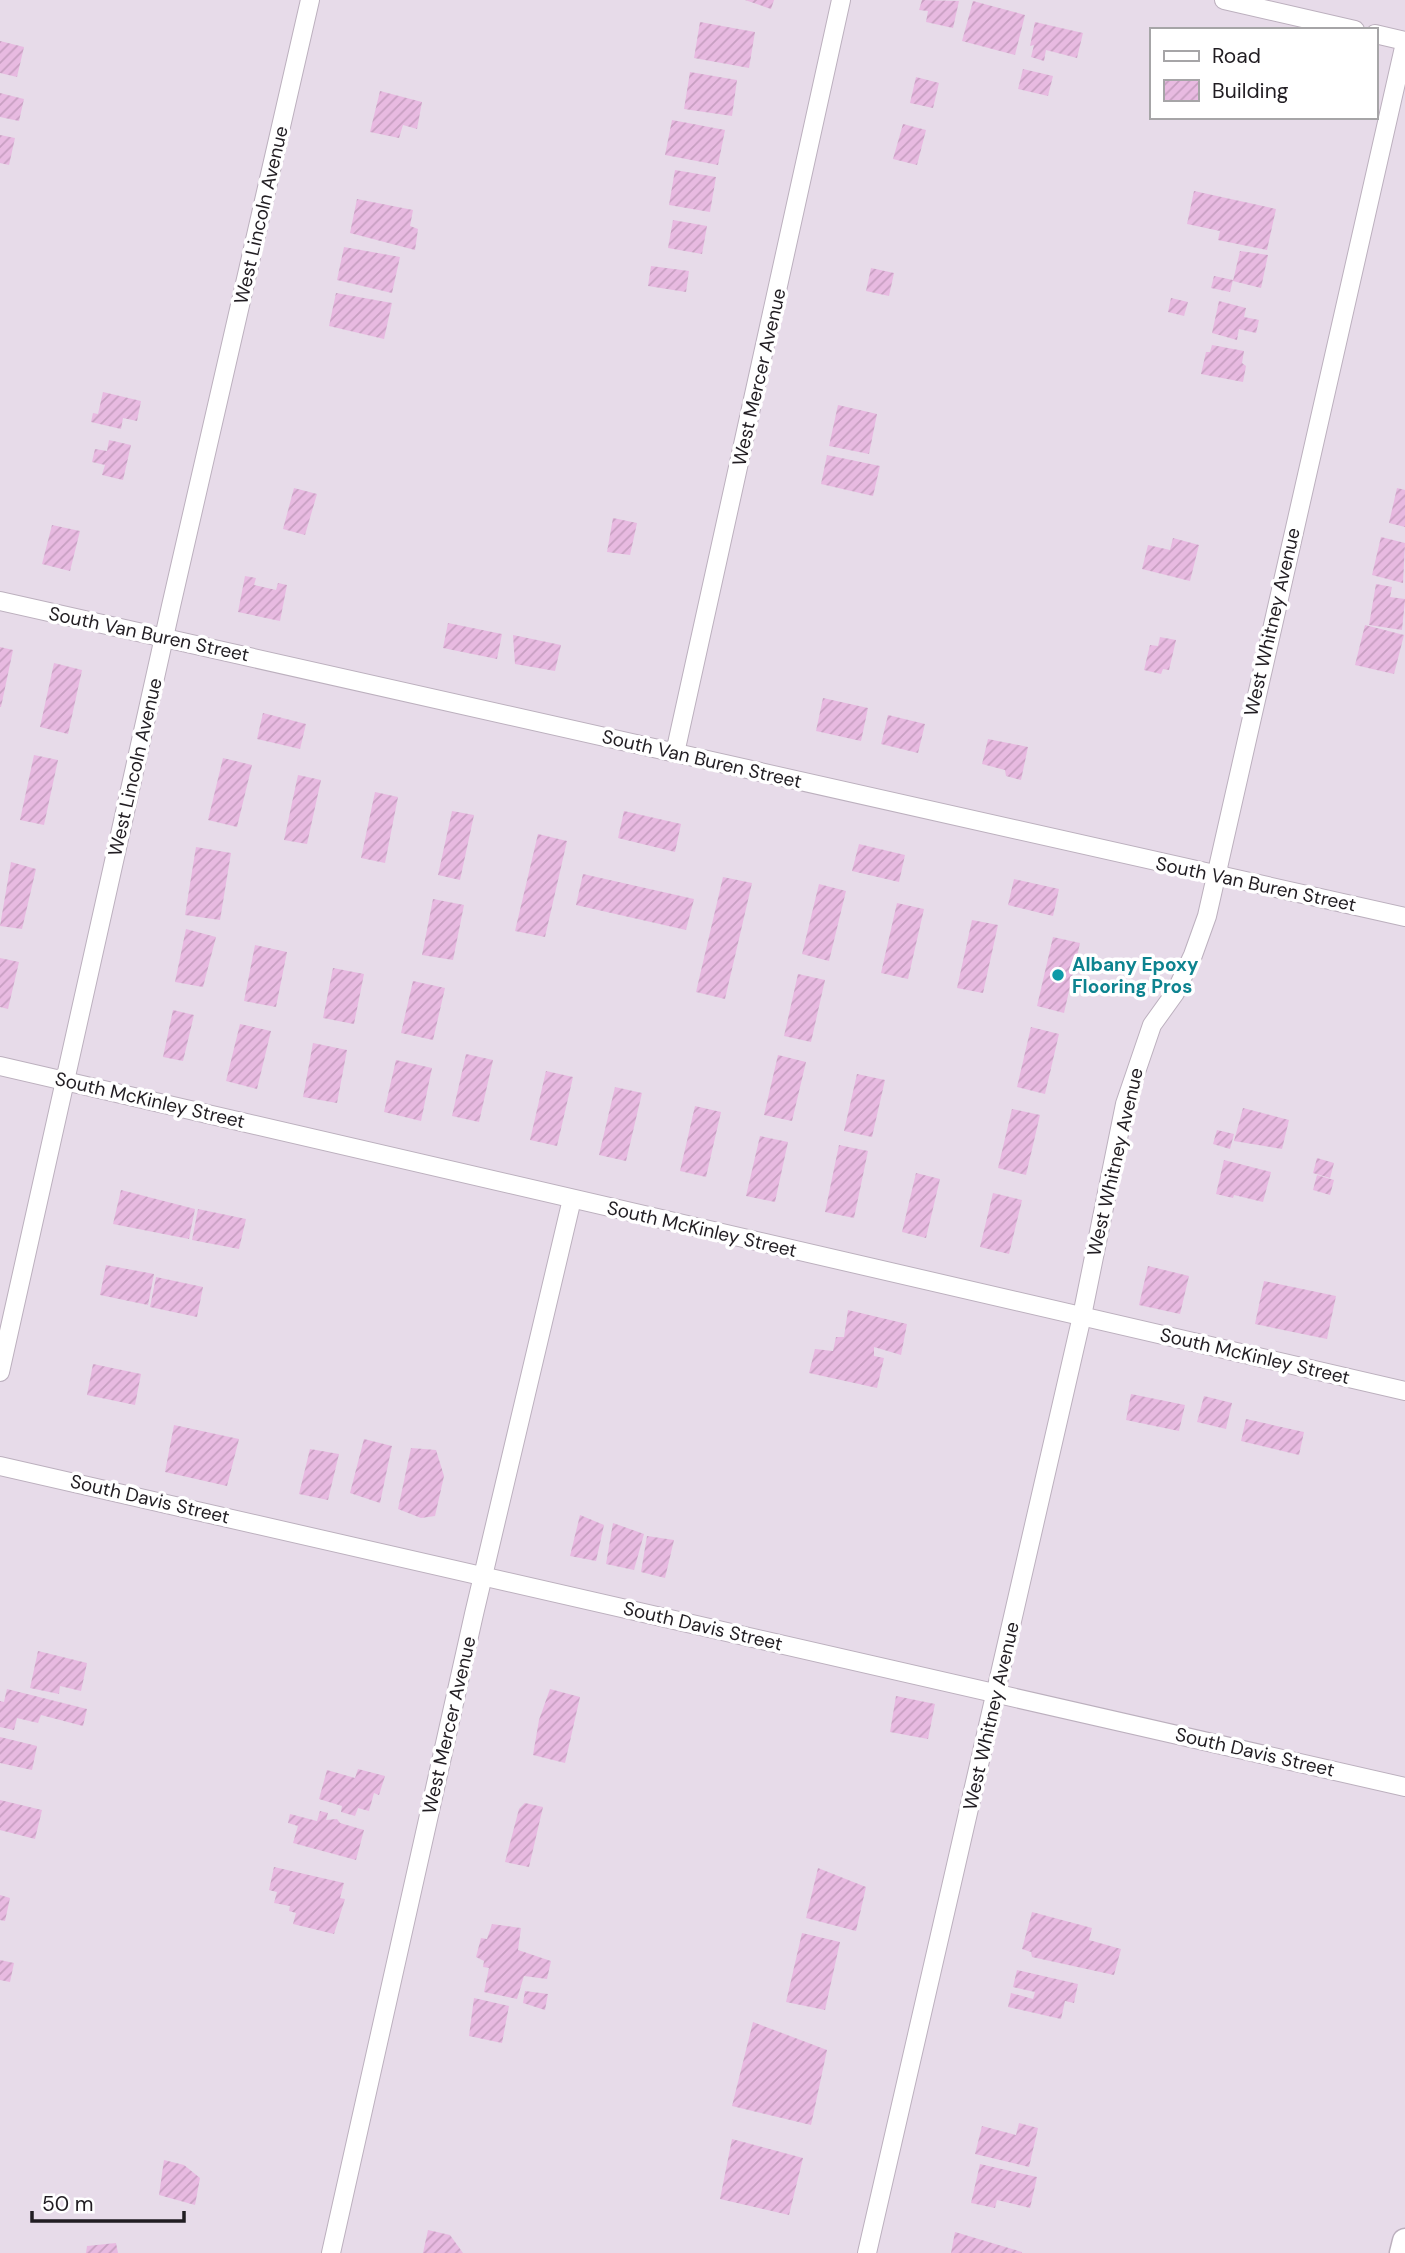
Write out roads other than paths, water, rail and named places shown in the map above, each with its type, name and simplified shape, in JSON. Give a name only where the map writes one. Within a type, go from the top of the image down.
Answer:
[{"type":"street","name":"West Lincoln Avenue","points":[[0,1372],[310,0]]},
{"type":"street","name":"West Mercer Avenue","points":[[675,753],[841,0]]},
{"type":"street","points":[[1224,0],[1346,28]]},
{"type":"street","points":[[1377,35],[1405,42]]},
{"type":"street","name":"West Whitney Avenue","points":[[867,2253],[1082,1316],[1125,1104],[1152,1026],[1174,993],[1193,955],[1207,916],[1405,42]]},
{"type":"street","name":"South Van Buren Street","points":[[0,601],[1214,877],[1405,917]]},
{"type":"street","name":"South McKinley Street","points":[[0,1066],[1405,1391]]},
{"type":"street","name":"West Mercer Avenue","points":[[331,2253],[572,1199]]},
{"type":"street","name":"South Davis Street","points":[[0,1466],[1405,1787]]},
{"type":"street","points":[[1402,2253],[1405,2241]]},
{"type":"place","name":"Albany Epoxy Flooring Pros","points":[[1058,975]]}]
